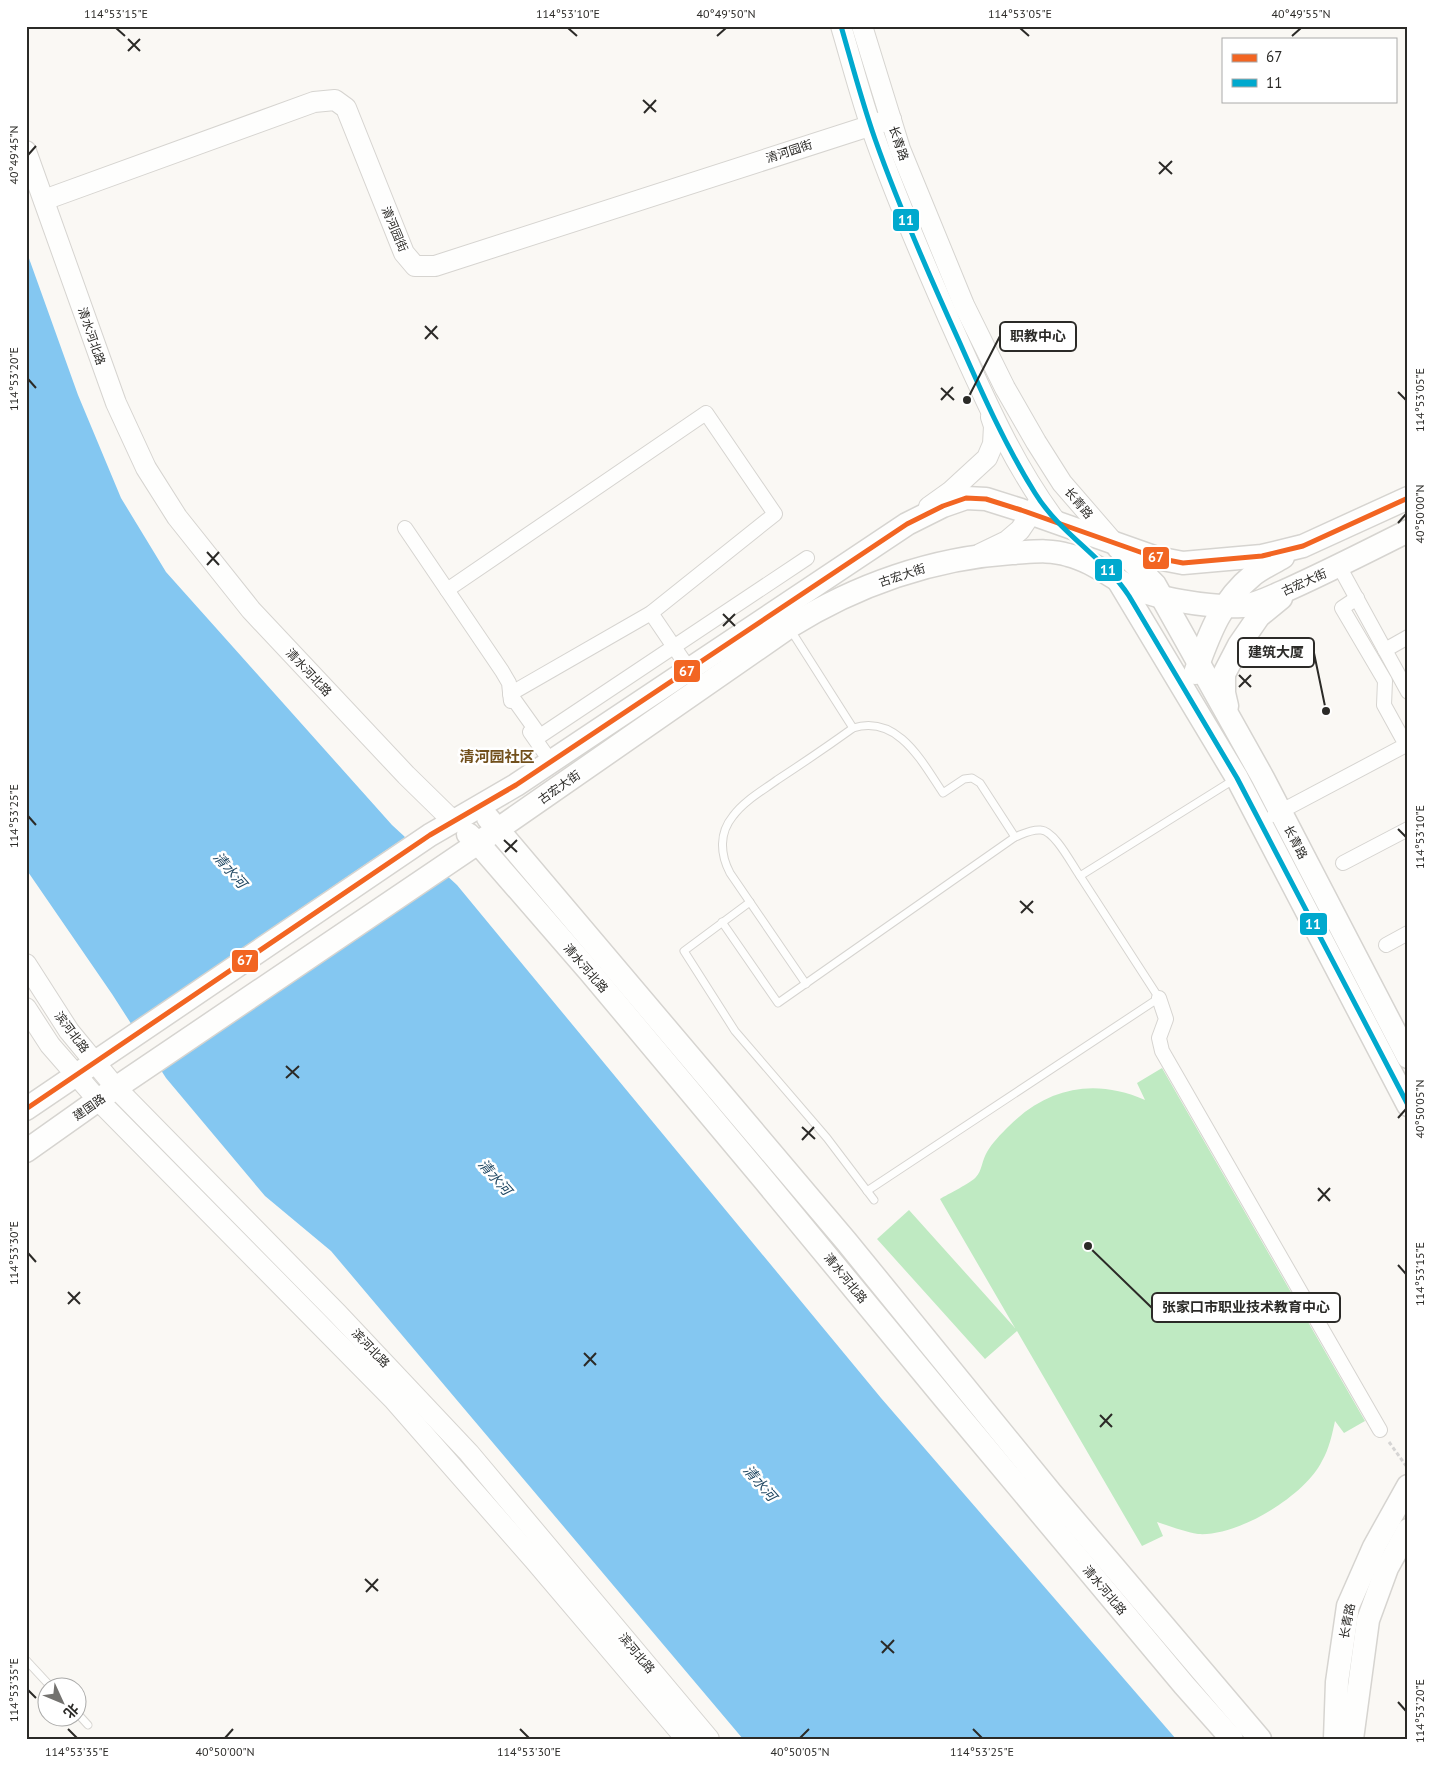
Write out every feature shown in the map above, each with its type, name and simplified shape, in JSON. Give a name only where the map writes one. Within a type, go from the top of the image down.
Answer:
[{"type":"main road","name":"长青路","points":[[841,26],[870,125],[894,189],[985,399],[1023,473],[1035,507]]},
{"type":"main road","name":"长青路","points":[[862,26],[900,149],[964,305],[1005,388],[1062,483],[1114,543],[1155,585],[1198,664],[1232,721],[1270,817],[1408,1105]]},
{"type":"main road","name":"清河园街","points":[[44,200],[314,102],[335,100],[346,108],[404,253],[416,266],[434,266],[891,119]]},
{"type":"main road","name":"清水河北路","points":[[26,151],[116,403],[146,468],[177,518],[251,610],[406,775],[478,843],[590,972],[1171,1670],[1232,1739]]},
{"type":"main road","points":[[906,524],[950,492],[987,458],[993,444],[994,426],[985,399]]},
{"type":"main road","points":[[966,559],[1006,541],[1020,530],[1047,490],[1050,478],[1049,462]]},
{"type":"main road","name":"古宏大街","points":[[94,1061],[430,835],[479,808],[551,762],[906,524],[943,506],[966,498],[986,499],[1035,507],[1057,523],[1157,558],[1183,563],[1262,556],[1303,546],[1408,498]]},
{"type":"main road","name":"长青路","points":[[1057,523],[1103,563],[1118,579],[1237,778],[1270,817],[1408,1057]]},
{"type":"main road","name":"古宏大街","points":[[451,861],[789,627],[836,600],[881,581],[923,567],[990,554],[1046,551],[1069,555],[1095,566],[1149,594],[1244,606],[1266,599],[1339,566],[1408,531]]},
{"type":"main road","points":[[1203,720],[1195,696],[1194,676],[1212,627],[1234,593],[1254,574],[1303,546]]},
{"type":"main road","points":[[1232,721],[1224,692],[1224,674],[1239,645],[1259,616],[1297,585]]},
{"type":"main road","name":"清水河北路","points":[[479,808],[846,1241],[1051,1493],[1260,1738]]},
{"type":"main road","name":"建国路","points":[[26,1151],[451,861]]},
{"type":"main road","name":"滨河北路","points":[[26,964],[69,1031],[94,1061],[107,1094],[393,1399],[534,1560],[686,1739]]},
{"type":"main road","name":"滨河北路","points":[[26,1008],[50,1045],[75,1075],[107,1094],[337,1313],[469,1453],[709,1739]]},
{"type":"main road","points":[[26,1109],[94,1061]]},
{"type":"main road","name":"长青路","points":[[1335,1739],[1336,1682],[1348,1606],[1374,1547],[1408,1486]]},
{"type":"main road","name":"长青路","points":[[1352,1739],[1368,1620],[1387,1568],[1408,1530]]},
{"type":"main road","points":[[1316,1739],[1329,1727],[1336,1708]]},
{"type":"street","points":[[447,590],[706,413],[775,514],[651,613],[510,694]]},
{"type":"street","points":[[405,528],[502,671],[509,683],[514,710],[551,762]]},
{"type":"street","points":[[510,694],[540,736],[807,558]]},
{"type":"street","points":[[1339,566],[1408,692]]},
{"type":"street","points":[[1270,817],[1406,745],[1384,705],[1385,680],[1342,608],[1356,598]]},
{"type":"street","points":[[651,613],[690,669]]},
{"type":"street","points":[[1384,650],[1408,637]]},
{"type":"street","points":[[1343,863],[1408,829]]},
{"type":"street","points":[[1386,945],[1408,933]]},
{"type":"street","points":[[1159,998],[1166,1019],[1159,1038],[1162,1051],[1380,1430]]},
{"type":"lane","points":[[789,627],[853,728]]},
{"type":"lane","points":[[806,984],[730,873],[724,861],[722,847],[724,831],[732,816],[748,800],[853,728],[873,725],[886,729],[912,749],[943,793],[964,779],[972,778],[980,783],[1015,837]]},
{"type":"lane","points":[[1080,876],[1237,778]]},
{"type":"lane","points":[[722,922],[778,1003],[1015,837],[1030,831],[1048,831],[1080,876],[1159,998],[867,1191]]},
{"type":"lane","points":[[750,902],[684,950],[735,1031],[827,1138],[874,1200]]},
{"type":"lane","points":[[26,1660],[43,1678]]},
{"type":"path","points":[[1380,1430],[1408,1467]]},
{"type":"green space","points":[[1162,1068],[1365,1421],[1344,1433],[1335,1421],[1327,1452],[1313,1474],[1301,1488],[1268,1512],[1231,1529],[1214,1533],[1198,1534],[1157,1522],[1163,1536],[1142,1546],[1017,1331],[985,1359],[877,1239],[909,1210],[1015,1328],[940,1199],[976,1177],[980,1172],[985,1155],[994,1142],[1009,1126],[1040,1102],[1073,1090],[1090,1088],[1108,1089],[1145,1100],[1137,1083]]},
{"type":"water","name":"清水河","points":[[26,250],[78,395],[121,498],[166,572],[392,825],[457,885],[881,1398],[1176,1739],[743,1739],[331,1251],[265,1196],[166,1078],[112,994],[26,869]]},
{"type":"pier","points":[[407,836],[447,873],[158,1070],[129,1025]]},
{"type":"transit line","name":"11","points":[[841,26],[870,125],[884,164],[926,266],[994,418],[1045,508],[1107,569],[1129,596],[1237,778],[1408,1105]]},
{"type":"transit line","name":"67","points":[[26,1109],[430,835],[516,785],[907,524],[943,506],[966,498],[986,499],[1157,558],[1183,563],[1262,556],[1303,546],[1408,498]]},
{"type":"place","name":"职教中心","points":[[967,400]]},
{"type":"place","name":"建筑大厦","points":[[1326,711]]},
{"type":"place","name":"张家口市职业技术教育中心","points":[[1088,1246]]},
{"type":"district","name":"清河园社区","points":[[497,756]]}]
